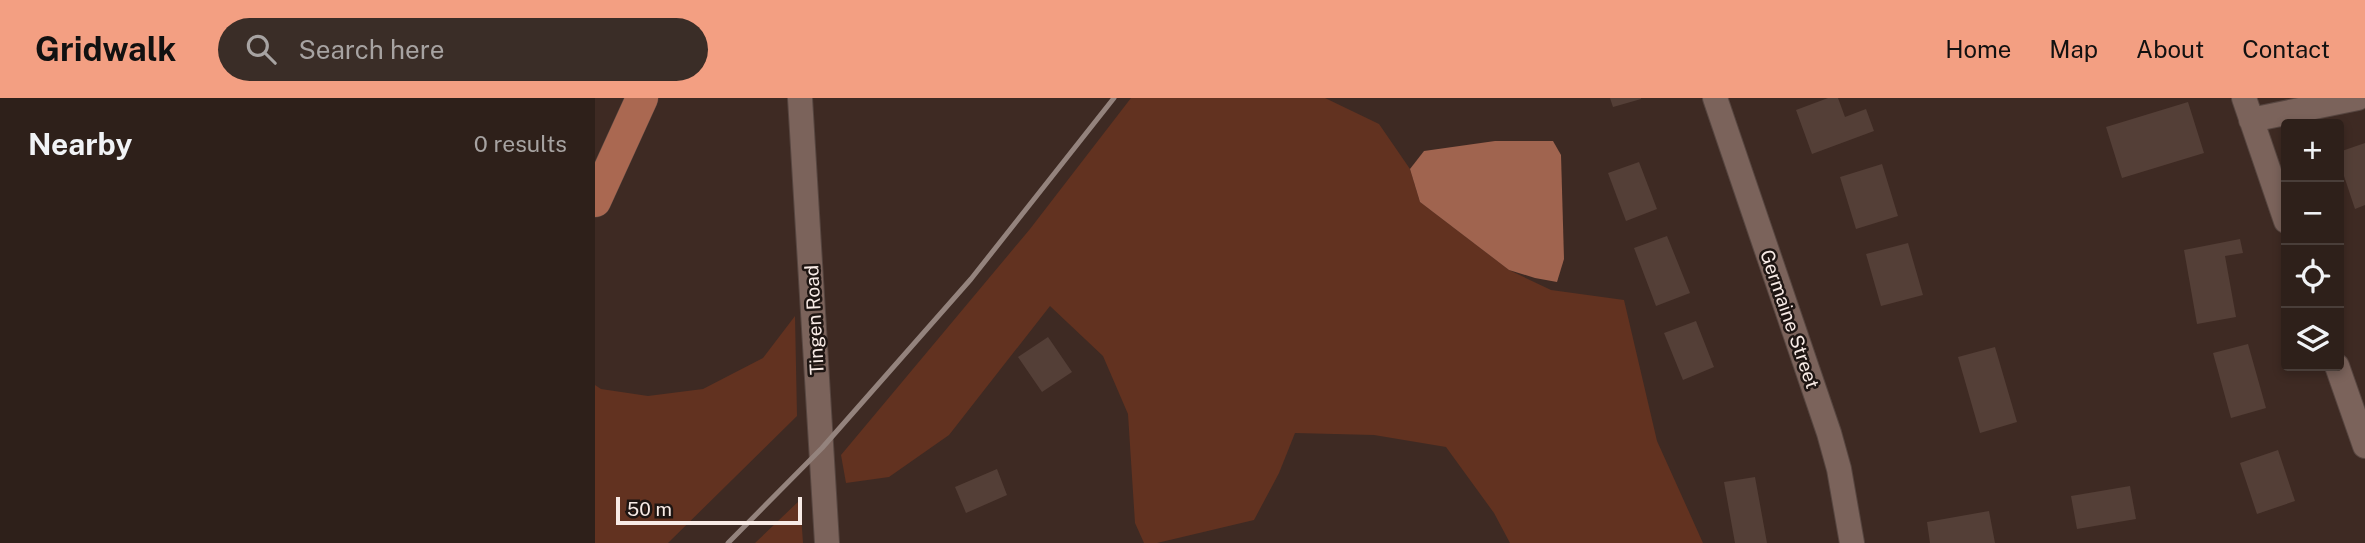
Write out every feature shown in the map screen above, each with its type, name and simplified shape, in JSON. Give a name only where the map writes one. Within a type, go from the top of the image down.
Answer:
[{"type":"main road","points":[[595,201],[642,98]]},
{"type":"street","name":"Tingen Road","points":[[800,98],[827,543]]},
{"type":"street","name":"Germaine Street","points":[[1715,98],[1829,433],[1852,543]]},
{"type":"street","points":[[2281,207],[2247,109],[2358,98]]},
{"type":"street","points":[[2339,371],[2365,446]]},
{"type":"shaded area","points":[[1131,98],[1325,98],[1379,124],[1410,169],[1420,202],[1509,270],[1551,290],[1624,300],[1657,441],[1703,543],[1510,543],[1494,513],[1446,447],[1374,435],[1295,433],[1279,473],[1254,520],[1157,543],[1144,543],[1135,523],[1128,414],[1103,356],[1050,306],[949,435],[889,477],[846,483],[841,455],[1030,229]]},
{"type":"shaded area","points":[[1495,141],[1553,141],[1561,155],[1564,259],[1557,282],[1509,270],[1420,202],[1410,169],[1424,151]]},
{"type":"shaded area","points":[[795,316],[797,416],[668,543],[595,543],[595,385],[601,389],[648,396],[703,389],[763,358]]},
{"type":"shaded area","points":[[800,500],[803,543],[755,543]]},
{"type":"building","points":[[1610,98],[1641,98],[1641,99],[1613,107]]},
{"type":"building","points":[[1828,98],[1838,98],[1845,117],[1866,109],[1874,131],[1812,154],[1796,110]]},
{"type":"building","points":[[2188,102],[2204,153],[2122,178],[2106,127]]},
{"type":"building","points":[[2365,143],[2365,205],[2355,209],[2344,176],[2344,150]]},
{"type":"building","points":[[1639,162],[1657,209],[1626,221],[1608,173]]},
{"type":"building","points":[[1882,164],[1898,216],[1856,229],[1840,177]]},
{"type":"building","points":[[1667,236],[1690,293],[1656,306],[1634,248]]},
{"type":"building","points":[[2240,239],[2243,253],[2225,256],[2236,317],[2197,324],[2184,250]]},
{"type":"building","points":[[1908,243],[1923,295],[1881,306],[1866,254]]},
{"type":"building","points":[[1696,321],[1714,367],[1683,380],[1664,333]]},
{"type":"building","points":[[1048,337],[1072,372],[1042,392],[1018,357]]},
{"type":"building","points":[[2248,344],[2266,408],[2231,418],[2213,353]]},
{"type":"building","points":[[1995,347],[2017,422],[1980,433],[1958,357]]},
{"type":"building","points":[[2278,450],[2295,501],[2257,514],[2240,463]]},
{"type":"building","points":[[997,469],[1007,495],[966,513],[955,487]]},
{"type":"building","points":[[1755,477],[1767,543],[1735,543],[1724,482]]},
{"type":"building","points":[[2130,486],[2136,519],[2077,529],[2071,496]]},
{"type":"building","points":[[1989,511],[1995,543],[1930,543],[1927,522]]},
{"type":"railway","points":[[728,543],[822,448],[971,279],[1114,98]]}]
